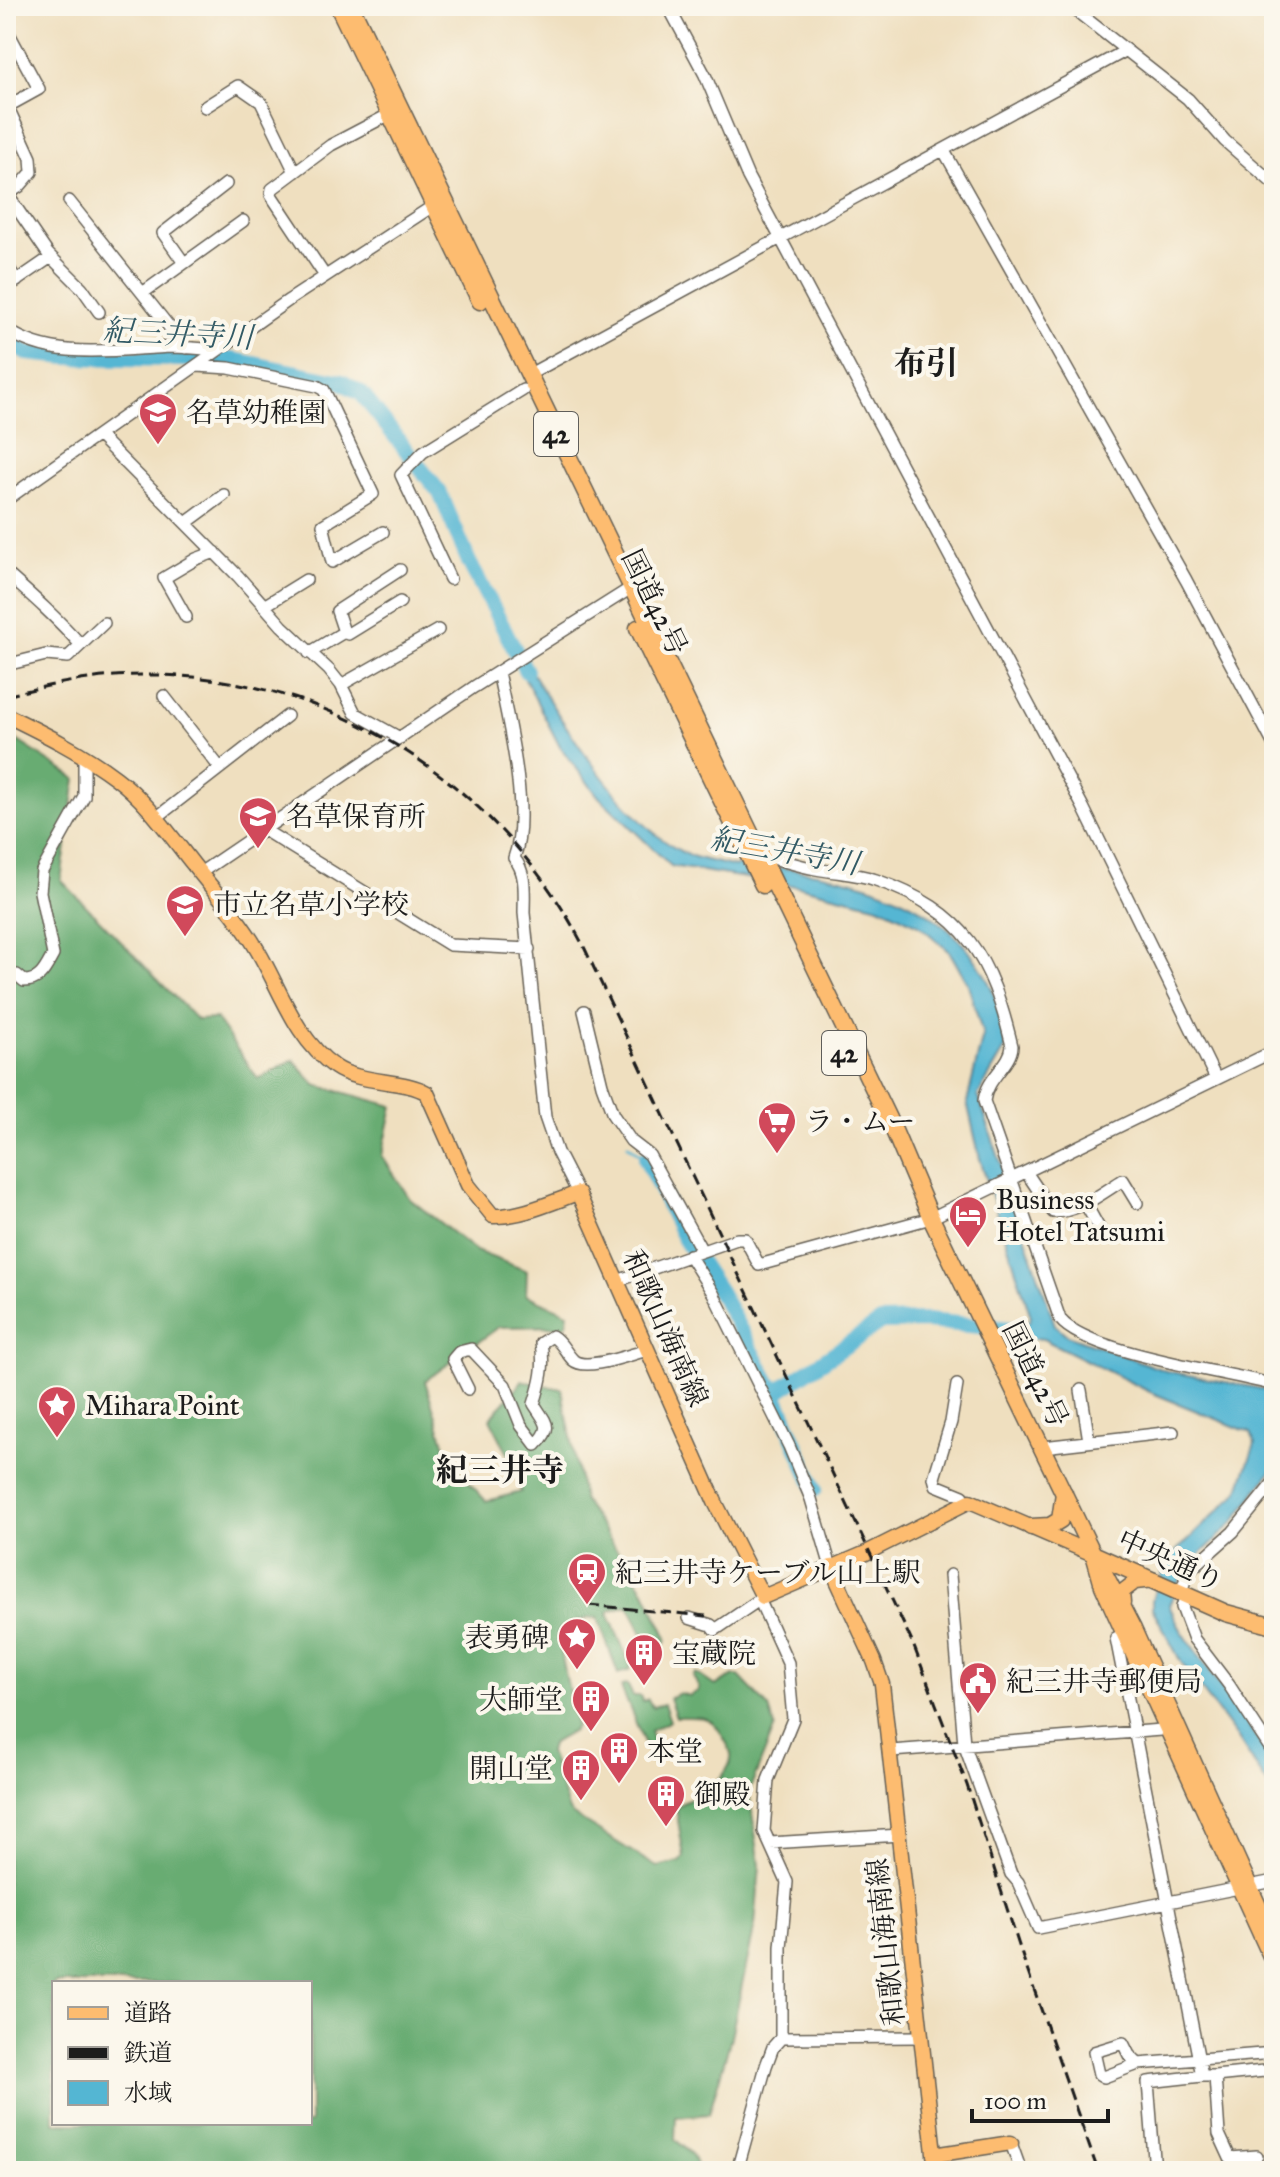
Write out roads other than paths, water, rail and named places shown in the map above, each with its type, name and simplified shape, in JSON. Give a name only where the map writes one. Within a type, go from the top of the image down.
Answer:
[{"type":"highway","name":"国道42号","points":[[338,6],[390,114],[438,202]]},
{"type":"highway","name":"国道42号","points":[[351,6],[438,202],[770,886],[895,1133],[931,1218],[1093,1554]]},
{"type":"highway","points":[[1031,1527],[1050,1526],[1060,1520],[1064,1490]]},
{"type":"highway","name":"中央通り","points":[[1093,1554],[1226,1613],[1274,1626]]},
{"type":"main road","points":[[6,715],[84,758],[116,778],[138,797],[254,945],[300,1030],[336,1068],[383,1084],[417,1087],[427,1093],[468,1185],[493,1216],[528,1210],[578,1193]]},
{"type":"main road","name":"和歌山海南線","points":[[578,1193],[761,1598]]},
{"type":"main road","points":[[761,1598],[866,1553],[965,1503],[976,1502],[1093,1554],[1125,1611],[1245,1887],[1274,1965]]},
{"type":"main road","points":[[1093,1554],[1102,1586],[1124,1634],[1172,1725]]},
{"type":"main road","name":"和歌山海南線","points":[[831,1567],[882,1684],[936,2171]]},
{"type":"main road","points":[[1125,1611],[1121,1595],[1124,1589],[1135,1582],[1155,1580]]},
{"type":"main road","points":[[1245,1887],[1274,1939]]},
{"type":"main road","points":[[934,2155],[1011,2143]]},
{"type":"street","points":[[668,6],[705,75],[748,177],[1083,807],[1216,1079]]},
{"type":"street","points":[[1070,6],[1188,99],[1225,141],[1274,184]]},
{"type":"street","points":[[6,28],[39,89],[10,105],[10,112],[31,158],[32,172],[7,195],[51,257],[82,288],[99,312]]},
{"type":"street","points":[[450,579],[401,475],[423,452],[526,382],[1125,51]]},
{"type":"street","points":[[205,107],[238,86],[261,102],[295,172]]},
{"type":"street","points":[[325,276],[271,195],[272,189],[331,145],[390,114]]},
{"type":"street","points":[[944,151],[1186,580],[1274,745]]},
{"type":"street","points":[[184,263],[163,233],[226,184]]},
{"type":"street","points":[[69,201],[186,348]]},
{"type":"street","points":[[6,500],[325,276],[438,202]]},
{"type":"street","points":[[144,292],[243,221]]},
{"type":"street","points":[[6,288],[51,257]]},
{"type":"street","points":[[6,264],[17,281]]},
{"type":"street","points":[[6,329],[20,339],[45,347],[79,351],[186,348],[215,352]]},
{"type":"street","points":[[197,366],[229,368],[324,390],[373,494],[323,525],[332,562],[383,532]]},
{"type":"street","points":[[98,435],[329,670],[341,685],[355,713],[400,738]]},
{"type":"street","points":[[186,523],[224,495]]},
{"type":"street","points":[[186,617],[164,578],[215,552]]},
{"type":"street","points":[[344,632],[337,611],[400,570]]},
{"type":"street","points":[[6,573],[45,610],[54,614],[80,644]]},
{"type":"street","points":[[264,606],[306,580]]},
{"type":"street","points":[[200,873],[498,672],[626,591]]},
{"type":"street","points":[[309,653],[344,632],[348,634],[400,602]]},
{"type":"street","points":[[6,665],[46,655],[68,657],[104,623]]},
{"type":"street","points":[[341,685],[438,630]]},
{"type":"street","points":[[498,672],[514,747],[520,838],[514,858],[520,865],[524,885],[524,913],[545,1117],[557,1152],[578,1193]]},
{"type":"street","points":[[164,696],[220,768]]},
{"type":"street","points":[[156,818],[287,716]]},
{"type":"street","points":[[17,975],[24,981],[42,976],[53,955],[40,892],[42,871],[84,796],[84,758]]},
{"type":"street","points":[[264,830],[450,945],[529,949]]},
{"type":"street","points":[[755,855],[875,880],[938,911],[978,949],[995,988],[1012,1046],[1011,1053],[997,1070],[984,1096],[1010,1180],[1060,1319],[1066,1327],[1145,1356],[1274,1385]]},
{"type":"street","points":[[584,1011],[602,1085],[613,1115],[631,1141],[649,1155],[702,1251]]},
{"type":"street","points":[[617,1281],[745,1239],[759,1265],[931,1218],[1274,1051]]},
{"type":"street","points":[[1026,1172],[1053,1212],[1062,1212],[1085,1203],[1123,1180],[1137,1203]]},
{"type":"street","points":[[1085,1203],[1100,1230]]},
{"type":"street","points":[[689,1255],[713,1293],[789,1446],[811,1499],[831,1567]]},
{"type":"street","points":[[468,1389],[453,1359],[459,1352],[471,1349],[505,1385],[521,1425],[536,1445],[547,1435],[548,1427],[534,1404],[543,1374],[541,1343],[545,1338],[552,1336],[558,1339],[575,1362],[587,1366],[648,1350]]},
{"type":"street","points":[[957,1385],[951,1422],[934,1478],[936,1485],[963,1496],[965,1503]]},
{"type":"street","points":[[1081,1390],[1089,1441]]},
{"type":"street","points":[[1043,1447],[1173,1432]]},
{"type":"street","points":[[1274,1482],[1233,1532],[1188,1572],[1182,1592],[1182,1607],[1194,1639],[1229,1685],[1274,1754]]},
{"type":"street","points":[[950,1575],[964,1744],[1011,1874],[1018,1882],[1038,1928],[1274,1881]]},
{"type":"street","points":[[689,1618],[711,1625],[715,1630],[761,1598],[788,1663],[793,1719],[768,1780],[765,1796],[764,1831],[787,1882],[781,1947],[781,2038],[773,2047],[766,2066],[737,2171]]},
{"type":"street","points":[[1124,1634],[1116,1638],[1168,1902],[1201,2059],[1209,2076],[1219,2134],[1230,2158],[1257,2156]]},
{"type":"street","points":[[891,1751],[1134,1732],[1172,1725]]},
{"type":"street","points":[[770,1843],[900,1835]]},
{"type":"street","points":[[781,2038],[922,2037]]},
{"type":"street","points":[[1138,2064],[1274,2053]]},
{"type":"street","points":[[1155,2171],[1148,2082],[1274,2070]]},
{"type":"street","points":[[1011,2143],[1021,2171]]},
{"type":"water","points":[[526,663],[595,767],[616,794],[660,838],[682,852],[701,859],[735,867],[775,867],[812,872],[884,891],[916,907],[946,928],[971,954],[994,994],[1006,1047],[978,1095],[1055,1325],[1067,1335],[1166,1371],[1274,1391],[1274,1467],[1232,1524],[1185,1569],[1169,1605],[1181,1630],[1274,1763],[1274,1794],[1237,1737],[1181,1662],[1152,1608],[1167,1560],[1238,1492],[1255,1444],[1251,1433],[1150,1392],[1043,1339],[1011,1336],[1009,1323],[1028,1323],[1031,1317],[980,1159],[967,1102],[983,1035],[968,984],[949,951],[919,925],[879,906],[802,887],[671,866],[599,797],[560,747],[518,665]]},
{"type":"waterway","name":"紀三井寺川","points":[[6,340],[27,353],[67,357],[234,360],[342,382],[361,393],[440,493],[469,562],[526,671]]},
{"type":"waterway","points":[[628,1145],[641,1155]]},
{"type":"waterway","points":[[646,1159],[684,1238],[720,1293],[775,1393],[815,1489]]},
{"type":"waterway","points":[[775,1393],[881,1322],[927,1321],[1032,1331]]},
{"type":"railway","points":[[6,696],[74,681],[144,675],[213,679],[280,694],[344,717],[403,749],[458,789],[507,836],[550,890],[585,949],[913,1644],[967,1785],[1023,1958],[1098,2171]]},
{"type":"railway","points":[[588,1605],[706,1616]]},
{"type":"place","name":"名草幼稚園","points":[[158,446]]},
{"type":"place","name":"名草保育所","points":[[258,850]]},
{"type":"place","name":"市立名草小学校","points":[[185,938]]},
{"type":"place","name":"ラ・ムー","points":[[777,1155]]},
{"type":"place","name":"Business Hotel Tatsumi","points":[[968,1249]]},
{"type":"place","name":"Mihara Point","points":[[57,1439]]},
{"type":"place","name":"紀三井寺ケーブル山上駅","points":[[587,1606]]},
{"type":"place","name":"表勇碑","points":[[577,1671]]},
{"type":"place","name":"宝蔵院","points":[[644,1687]]},
{"type":"place","name":"紀三井寺郵便局","points":[[978,1715]]},
{"type":"place","name":"大師堂","points":[[591,1733]]},
{"type":"place","name":"本堂","points":[[619,1785]]},
{"type":"place","name":"開山堂","points":[[581,1802]]},
{"type":"place","name":"御殿","points":[[666,1828]]},
{"type":"district","name":"布引","points":[[926,363]]},
{"type":"district","name":"紀三井寺","points":[[500,1470]]}]
